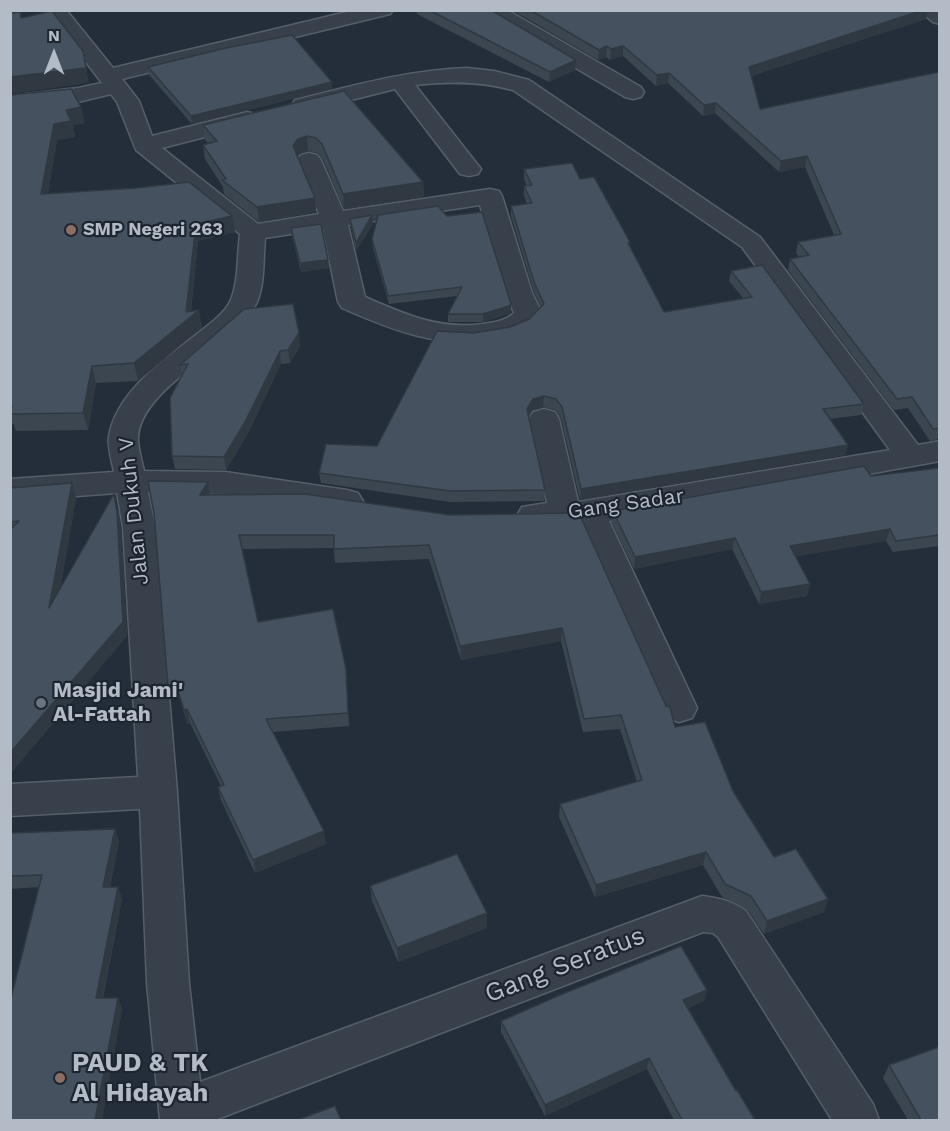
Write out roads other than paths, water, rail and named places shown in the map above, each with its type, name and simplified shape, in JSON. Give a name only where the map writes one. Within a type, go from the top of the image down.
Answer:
[{"type":"street","points":[[10,103],[78,95],[112,81],[382,10]]},
{"type":"street","points":[[491,10],[633,92]]},
{"type":"street","points":[[929,10],[939,18]]},
{"type":"street","points":[[56,14],[128,101],[144,145],[253,232],[334,220],[490,196],[519,293],[528,313],[524,321],[514,327],[466,336],[443,334],[408,326],[352,302],[334,220],[309,160]]},
{"type":"street","points":[[144,145],[401,82],[455,74],[500,77],[521,86],[751,243],[925,453]]},
{"type":"street","points":[[401,82],[469,168]]},
{"type":"street","name":"Jalan Dukuh V","points":[[181,1116],[168,983],[140,527],[123,438],[125,425],[132,410],[146,394],[231,320],[245,298],[253,232]]},
{"type":"street","points":[[544,420],[577,513],[679,708]]},
{"type":"street","name":"Gang Sadar","points":[[504,515],[577,513],[925,453]]},
{"type":"street","points":[[10,490],[131,481],[225,483],[370,504]]},
{"type":"street","points":[[10,800],[158,792]]},
{"type":"street","name":"Gang Seratus","points":[[181,1116],[702,914],[721,916],[732,924],[856,1120]]},
{"type":"place","name":"SMP Negeri 263","points":[[71,230]]},
{"type":"place","name":"Masjid Jami' Al-Fattah","points":[[41,703]]},
{"type":"place","name":"PAUD & TK Al Hidayah","points":[[60,1078]]}]
